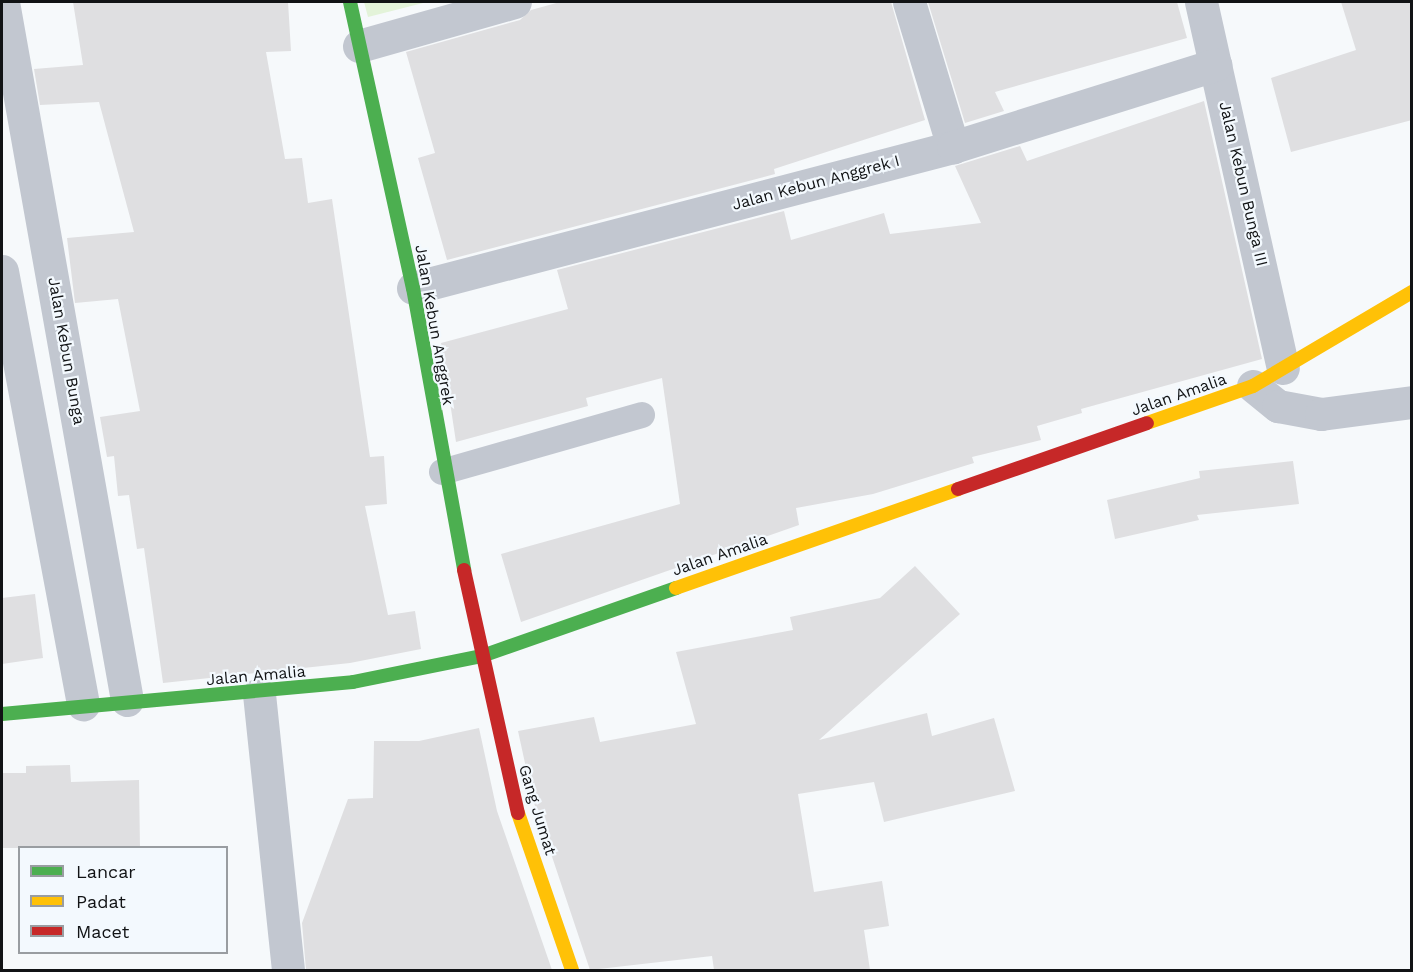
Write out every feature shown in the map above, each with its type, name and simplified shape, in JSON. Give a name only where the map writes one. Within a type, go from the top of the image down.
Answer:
[{"type":"street","name":"Jalan Kebun Bunga","points":[[3,2],[127,700]]},
{"type":"street","name":"Jalan Kebun Anggrek","points":[[350,2],[413,288],[442,472],[482,656]]},
{"type":"street","points":[[359,46],[515,2]]},
{"type":"street","points":[[909,2],[953,147]]},
{"type":"street","name":"Jalan Kebun Bunga III","points":[[1201,2],[1282,368]]},
{"type":"street","name":"Jalan Kebun Anggrek I","points":[[413,288],[953,147],[1215,65]]},
{"type":"street","points":[[2,271],[83,705]]},
{"type":"street","name":"Jalan Amalia","points":[[2,714],[127,700],[260,694],[482,656],[1253,386],[1412,292]]},
{"type":"street","points":[[16,348],[64,339]]},
{"type":"street","points":[[1253,386],[1278,406],[1321,414],[1412,402]]},
{"type":"street","name":"Gang Jumat","points":[[482,656],[515,805],[572,970]]},
{"type":"street","points":[[260,694],[288,970]]},
{"type":"lane","points":[[442,472],[642,415]]},
{"type":"green space","points":[[364,2],[427,2],[368,17]]},
{"type":"building","points":[[73,2],[288,2],[291,51],[266,52],[285,159],[302,158],[308,203],[332,199],[370,457],[384,456],[387,504],[365,506],[388,615],[415,611],[421,649],[350,663],[163,683],[144,548],[137,549],[129,495],[118,496],[114,456],[107,457],[100,417],[140,411],[118,299],[75,303],[67,238],[134,232],[99,102],[40,105],[34,69],[83,65]]},
{"type":"building","points":[[560,2],[891,2],[925,120],[774,169],[775,174],[447,260],[418,158],[435,153],[406,52],[520,20],[531,10]]},
{"type":"building","points":[[928,2],[1177,2],[1187,38],[995,92],[1004,111],[965,123]]},
{"type":"building","points":[[1341,2],[1412,2],[1412,120],[1291,152],[1271,78],[1356,50]]},
{"type":"building","points":[[1204,101],[1262,359],[1081,409],[1082,413],[1037,426],[1041,440],[972,457],[974,463],[873,494],[796,508],[799,525],[521,622],[501,554],[680,504],[662,378],[586,398],[588,406],[456,442],[441,343],[568,309],[557,270],[784,211],[791,240],[884,213],[890,234],[981,223],[955,166],[1020,146],[1027,161]]},
{"type":"building","points":[[1293,461],[1299,504],[1197,515],[1199,520],[1115,539],[1107,500],[1200,478],[1199,471]]},
{"type":"building","points":[[915,566],[960,614],[819,740],[927,713],[932,736],[994,718],[1015,791],[884,822],[874,782],[798,794],[814,892],[882,881],[889,926],[864,930],[870,970],[714,970],[712,956],[590,970],[533,800],[518,731],[594,717],[600,742],[696,724],[676,652],[793,630],[790,617],[880,598]]},
{"type":"building","points":[[35,594],[43,658],[2,664],[2,598]]},
{"type":"building","points":[[479,728],[497,811],[552,970],[306,970],[302,923],[348,799],[373,798],[374,741],[419,741]]},
{"type":"building","points":[[70,765],[71,782],[139,780],[140,846],[2,848],[2,773],[26,773],[26,766]]},
{"type":"traffic: fast","points":[[350,2],[413,288],[464,570]]},
{"type":"traffic: fast","points":[[2,714],[353,682],[482,656],[676,588]]},
{"type":"traffic: slow","points":[[1147,423],[1253,386],[1412,292]]},
{"type":"traffic: slow","points":[[676,588],[958,489]]},
{"type":"traffic: slow","points":[[518,813],[572,970]]},
{"type":"traffic: jam","points":[[958,489],[1147,423]]},
{"type":"traffic: jam","points":[[464,570],[518,813]]}]
